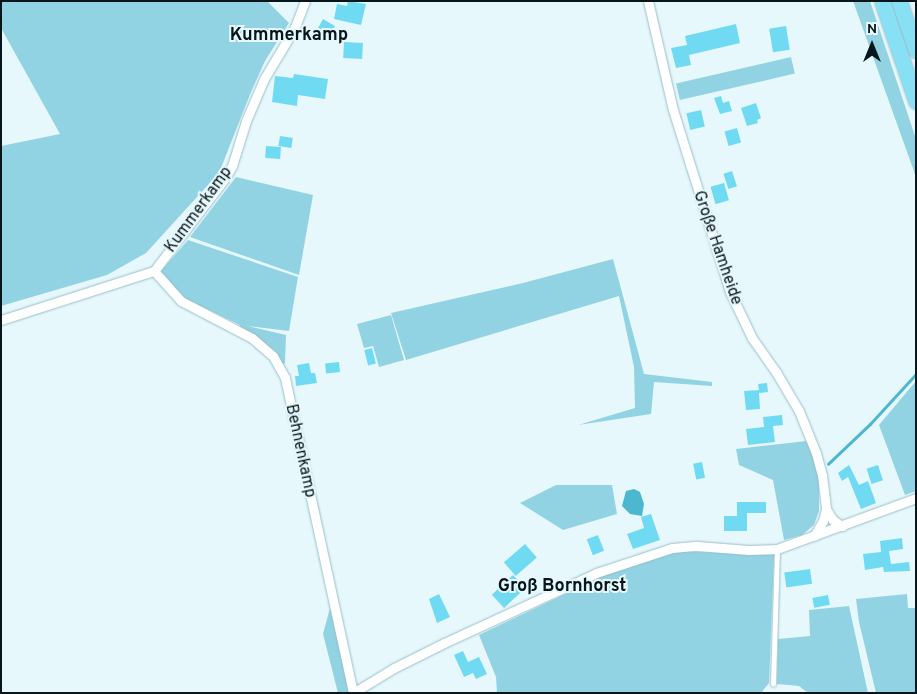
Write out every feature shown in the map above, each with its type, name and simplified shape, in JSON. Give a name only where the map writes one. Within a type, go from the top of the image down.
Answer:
[{"type":"highway","points":[[882,1],[916,101]]},
{"type":"highway","points":[[899,1],[916,50]]},
{"type":"street","name":"Kummerkamp","points":[[154,271],[225,178],[264,79],[295,27],[305,1]]},
{"type":"street","name":"Große Hamheide","points":[[648,1],[679,131],[730,292],[752,338],[776,372],[798,411],[816,452],[822,475],[826,509],[814,537]]},
{"type":"street","points":[[1,320],[154,271]]},
{"type":"street","name":"Behnenkamp","points":[[154,271],[181,301],[252,338],[273,356],[285,378],[353,693]]},
{"type":"street","points":[[353,693],[394,668],[444,643],[596,574],[634,560],[672,548],[697,546],[749,550],[777,549],[916,498]]},
{"type":"street","points":[[826,509],[833,520],[842,526]]},
{"type":"lane","points":[[773,684],[777,549]]},
{"type":"shaded area","points":[[1,1],[267,1],[289,23],[265,61],[219,173],[146,253],[107,275],[1,306],[1,146],[60,134],[1,28]]},
{"type":"shaded area","points":[[853,1],[870,1],[916,139],[916,177]]},
{"type":"shaded area","points":[[791,57],[795,74],[680,100],[676,84]]},
{"type":"shaded area","points":[[236,177],[313,195],[299,275],[190,237]]},
{"type":"shaded area","points":[[188,240],[298,277],[289,331],[248,326],[286,335],[285,363],[282,365],[275,351],[254,336],[238,328],[240,325],[184,298],[161,271]]},
{"type":"shaded area","points":[[613,259],[644,374],[712,382],[712,386],[654,382],[651,414],[578,425],[635,408],[634,367],[619,296],[406,360],[391,313],[523,283]]},
{"type":"shaded area","points":[[391,315],[404,360],[379,367],[373,346],[364,348],[357,324]]},
{"type":"shaded area","points":[[916,381],[916,491],[905,495],[879,425]]},
{"type":"shaded area","points":[[807,441],[819,473],[819,511],[814,525],[802,535],[784,540],[773,480],[739,465],[736,449]]},
{"type":"shaded area","points":[[556,485],[612,485],[617,514],[563,530],[520,503]]},
{"type":"shaded area","points":[[634,489],[640,492],[644,504],[642,516],[630,514],[622,506],[626,491]]},
{"type":"shaded area","points":[[678,551],[774,555],[769,683],[761,693],[497,693],[496,677],[479,635],[603,576]]},
{"type":"shaded area","points":[[907,594],[908,608],[916,608],[916,693],[876,693],[859,622],[856,599]]},
{"type":"shaded area","points":[[849,606],[868,693],[808,693],[799,686],[777,684],[778,639],[810,636],[809,610]]},
{"type":"shaded area","points":[[330,608],[349,693],[338,693],[323,634]]},
{"type":"building","points":[[348,1],[366,4],[361,25],[334,19],[337,4],[347,6]]},
{"type":"building","points":[[323,19],[335,26],[331,34],[318,28]]},
{"type":"building","points":[[736,24],[740,43],[689,55],[691,65],[676,68],[671,48],[687,45],[685,36]]},
{"type":"building","points":[[786,26],[790,50],[773,52],[769,29]]},
{"type":"building","points":[[344,42],[363,43],[362,59],[343,58]]},
{"type":"building","points":[[294,74],[328,79],[325,99],[298,95],[297,106],[272,102],[275,76],[293,78]]},
{"type":"building","points":[[721,96],[723,103],[729,101],[732,111],[720,114],[714,98]]},
{"type":"building","points":[[756,103],[761,118],[757,120],[758,123],[747,126],[741,108]]},
{"type":"building","points":[[701,110],[705,127],[690,130],[686,113]]},
{"type":"building","points":[[737,128],[741,142],[729,146],[725,132]]},
{"type":"building","points":[[280,136],[293,138],[291,148],[278,146]]},
{"type":"building","points":[[266,146],[281,147],[280,159],[265,158]]},
{"type":"building","points":[[732,171],[737,186],[728,189],[723,174]]},
{"type":"building","points":[[724,183],[729,200],[716,204],[711,187]]},
{"type":"building","points":[[372,348],[376,364],[368,365],[364,350]]},
{"type":"building","points":[[339,362],[340,372],[326,373],[325,363]]},
{"type":"building","points":[[309,363],[311,373],[315,373],[317,383],[296,386],[295,376],[299,376],[297,365]]},
{"type":"building","points":[[767,383],[768,392],[759,393],[760,409],[746,410],[744,391],[759,390],[758,384]]},
{"type":"building","points":[[782,415],[783,425],[773,426],[775,442],[748,445],[746,429],[764,427],[763,417]]},
{"type":"building","points":[[702,462],[705,478],[696,479],[693,464]]},
{"type":"building","points":[[849,465],[859,485],[868,481],[876,503],[861,509],[848,477],[842,481],[838,473]]},
{"type":"building","points":[[878,465],[883,480],[872,484],[867,469]]},
{"type":"building","points":[[737,502],[766,502],[766,513],[747,513],[747,531],[724,531],[724,516],[737,516]]},
{"type":"building","points":[[651,514],[660,540],[633,549],[627,534],[644,528],[641,517]]},
{"type":"building","points":[[598,535],[604,551],[593,555],[587,539]]},
{"type":"building","points":[[902,538],[903,549],[889,551],[891,564],[909,562],[910,571],[884,572],[883,567],[865,570],[863,554],[881,552],[880,541]]},
{"type":"building","points":[[525,544],[537,558],[516,576],[504,562]]},
{"type":"building","points":[[810,569],[812,584],[786,587],[784,573]]},
{"type":"building","points":[[513,575],[525,588],[504,608],[492,595]]},
{"type":"building","points":[[439,594],[450,617],[437,623],[429,599]]},
{"type":"building","points":[[828,595],[830,605],[814,608],[812,598]]},
{"type":"building","points":[[463,651],[468,662],[479,657],[487,674],[476,679],[473,673],[464,677],[454,655]]},
{"type":"waterway","points":[[828,464],[870,424],[916,374]]},
{"type":"district","name":"Kummerkamp","points":[[289,36]]},
{"type":"district","name":"Groß Bornhorst","points":[[562,587]]}]
